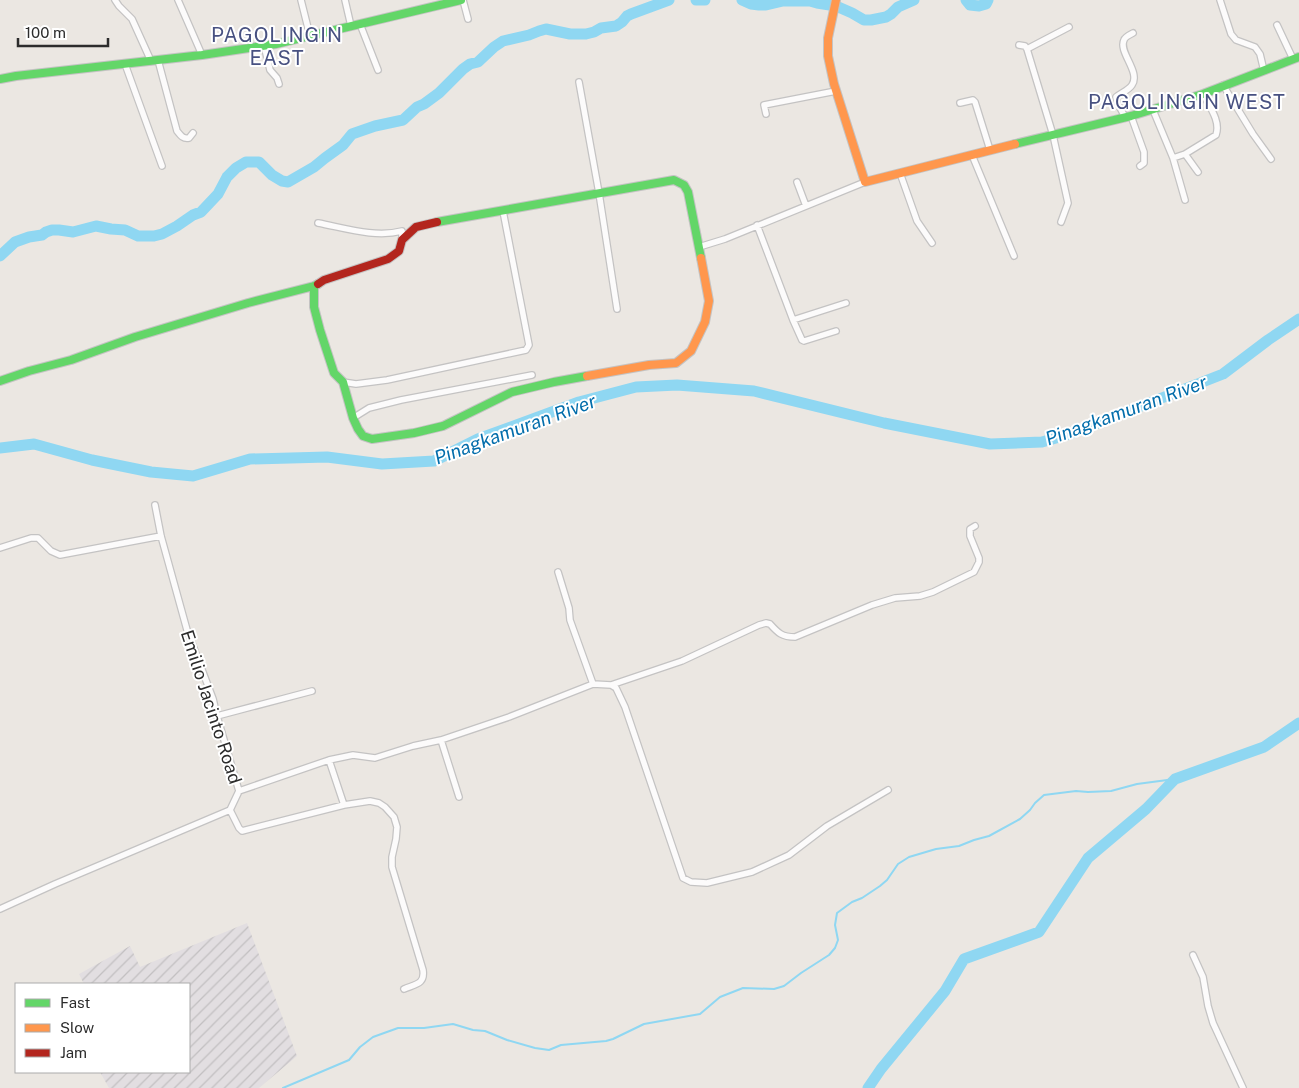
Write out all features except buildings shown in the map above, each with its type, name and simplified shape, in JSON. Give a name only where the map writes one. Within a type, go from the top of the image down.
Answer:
[{"type":"street","points":[[115,0],[132,19],[154,60],[178,131],[184,138],[189,138],[193,133]]},
{"type":"street","points":[[178,0],[202,55]]},
{"type":"street","points":[[301,0],[310,36]]},
{"type":"street","points":[[345,0],[351,26]]},
{"type":"street","points":[[0,79],[202,55],[264,45],[360,24],[436,3],[462,0],[468,20]]},
{"type":"street","points":[[836,0],[828,38],[828,56],[836,91],[865,182]]},
{"type":"street","points":[[1220,0],[1231,34],[1236,40],[1255,47],[1260,54],[1264,71]]},
{"type":"street","points":[[360,24],[378,70]]},
{"type":"street","points":[[699,247],[725,239],[865,182],[1128,117],[1203,94],[1264,71],[1296,58],[1277,25]]},
{"type":"street","points":[[1027,49],[1069,27]]},
{"type":"street","points":[[1132,33],[1122,44],[1132,68],[1133,84],[1132,87],[1116,97],[1117,102],[1128,117],[1144,152],[1144,163],[1140,166]]},
{"type":"street","points":[[264,45],[270,70],[277,78],[279,84]]},
{"type":"street","points":[[1019,45],[1025,46],[1027,49],[1053,135],[1068,203],[1061,222]]},
{"type":"street","points":[[125,64],[162,166]]},
{"type":"street","points":[[579,82],[617,309]]},
{"type":"street","points":[[1223,86],[1271,159]]},
{"type":"street","points":[[766,114],[764,105],[836,91]]},
{"type":"street","points":[[1173,158],[1184,154],[1216,135],[1218,131],[1216,119],[1203,94]]},
{"type":"street","points":[[960,102],[973,100],[975,102],[990,150]]},
{"type":"street","points":[[1153,110],[1173,158],[1185,200]]},
{"type":"street","points":[[1184,154],[1198,172]]},
{"type":"street","points":[[972,155],[1014,256]]},
{"type":"street","points":[[900,173],[917,221],[932,243]]},
{"type":"street","points":[[314,286],[314,307],[334,373],[343,382],[352,418],[358,429],[363,436],[372,439],[414,434],[443,426],[512,392],[554,382],[649,365],[676,363],[691,351],[705,322],[709,301],[688,192],[684,184],[674,180],[451,219],[416,227],[402,240]]},
{"type":"street","points":[[797,182],[806,206]]},
{"type":"street","points":[[343,382],[356,384],[387,380],[526,350],[529,345],[504,211]]},
{"type":"street","points":[[0,380],[71,360],[144,334],[248,303],[314,286],[324,280],[388,259],[398,251],[402,240],[402,231],[385,234],[374,233],[318,223]]},
{"type":"street","points":[[757,225],[802,340],[836,331]]},
{"type":"street","points":[[793,320],[846,303]]},
{"type":"street","points":[[352,418],[369,408],[401,400],[532,375]]},
{"type":"street","name":"Emilio Jacinto Road","points":[[0,909],[230,810],[239,791],[213,699],[187,630],[161,536],[155,505]]},
{"type":"street","points":[[239,791],[329,760],[353,755],[375,758],[413,746],[441,740],[509,717],[593,684],[611,685],[682,661],[759,625],[770,624],[777,632],[786,637],[795,637],[880,603],[896,598],[920,596],[932,592],[974,572],[979,558],[970,536],[970,529],[975,526]]},
{"type":"street","points":[[0,548],[32,538],[38,538],[51,551],[60,555],[161,536]]},
{"type":"street","points":[[558,572],[569,608],[570,620],[593,684]]},
{"type":"street","points":[[611,685],[616,688],[625,707],[683,878],[691,882],[707,883],[752,872],[789,855],[827,826],[888,790]]},
{"type":"street","points":[[217,716],[312,690]]},
{"type":"street","points":[[441,740],[459,797]]},
{"type":"street","points":[[329,760],[344,805]]},
{"type":"street","points":[[230,810],[238,828],[242,831],[344,805],[370,801],[386,807],[394,817],[397,827],[392,867],[424,977],[422,981],[404,989]]},
{"type":"street","points":[[1193,955],[1203,977],[1213,1023],[1243,1088]]},
{"type":"shaded area","points":[[247,923],[297,1056],[259,1088],[109,1088],[101,1073],[190,1073],[190,983],[84,983],[79,974],[130,946],[140,967]]},
{"type":"waterway","points":[[0,256],[15,242],[42,235],[52,230],[73,232],[96,226],[125,230],[138,236],[162,234],[201,212],[218,194],[227,177],[246,162],[259,162],[272,175],[288,182],[314,167],[343,145],[352,134],[375,126],[403,120],[417,107],[439,93],[463,69],[470,64],[478,62],[503,41],[546,29],[570,34],[586,34],[601,28],[616,26],[631,14],[669,0]]},
{"type":"waterway","points":[[696,0],[705,0]]},
{"type":"waterway","points":[[742,0],[759,5],[783,1],[810,1],[836,6],[864,20],[886,17],[898,7],[914,0]]},
{"type":"waterway","points":[[966,0],[970,5],[979,6],[986,4],[988,0]]},
{"type":"waterway","name":"Pinagkamuran River","points":[[0,448],[34,444],[92,460],[151,472],[193,476],[250,459],[327,457],[382,464],[434,461],[478,439],[579,402],[636,387],[677,385],[754,391],[884,423],[990,444],[1042,442],[1070,434],[1223,374],[1299,319]]},
{"type":"waterway","points":[[868,1088],[881,1069],[945,991],[964,959],[1039,932],[1088,858],[1146,809],[1175,779],[1264,747],[1299,723]]},
{"type":"waterway","points":[[283,1088],[349,1060],[360,1047],[373,1037],[398,1028],[424,1028],[453,1024],[473,1030],[485,1031],[535,1048],[549,1050],[561,1045],[606,1041],[644,1024],[700,1014],[720,997],[743,988],[774,989],[784,986],[829,955],[835,948],[838,940],[835,925],[837,913],[880,886],[887,880],[898,864],[909,857],[936,849],[959,846],[989,836],[1020,819],[1044,795],[1076,791],[1111,791],[1137,784],[1175,779]]},
{"type":"traffic: fast","points":[[0,79],[202,55],[276,44],[461,0]]},
{"type":"traffic: fast","points":[[1015,144],[1131,116],[1203,94],[1299,57]]},
{"type":"traffic: fast","points":[[437,222],[674,180],[684,185],[688,192],[701,258]]},
{"type":"traffic: fast","points":[[0,381],[71,360],[135,337],[318,284]]},
{"type":"traffic: fast","points":[[314,286],[314,307],[334,373],[343,382],[358,429],[363,436],[372,439],[414,433],[443,426],[512,392],[587,376]]},
{"type":"traffic: slow","points":[[836,0],[828,38],[828,56],[834,84],[865,182],[1015,144]]},
{"type":"traffic: slow","points":[[587,376],[649,365],[676,363],[691,351],[705,322],[709,301],[701,258]]},
{"type":"traffic: jam","points":[[318,284],[324,280],[388,259],[399,251],[402,240],[416,227],[437,222]]},
{"type":"district","name":"PAGOLINGIN EAST","points":[[277,46]]},
{"type":"district","name":"PAGOLINGIN WEST","points":[[1187,102]]}]
